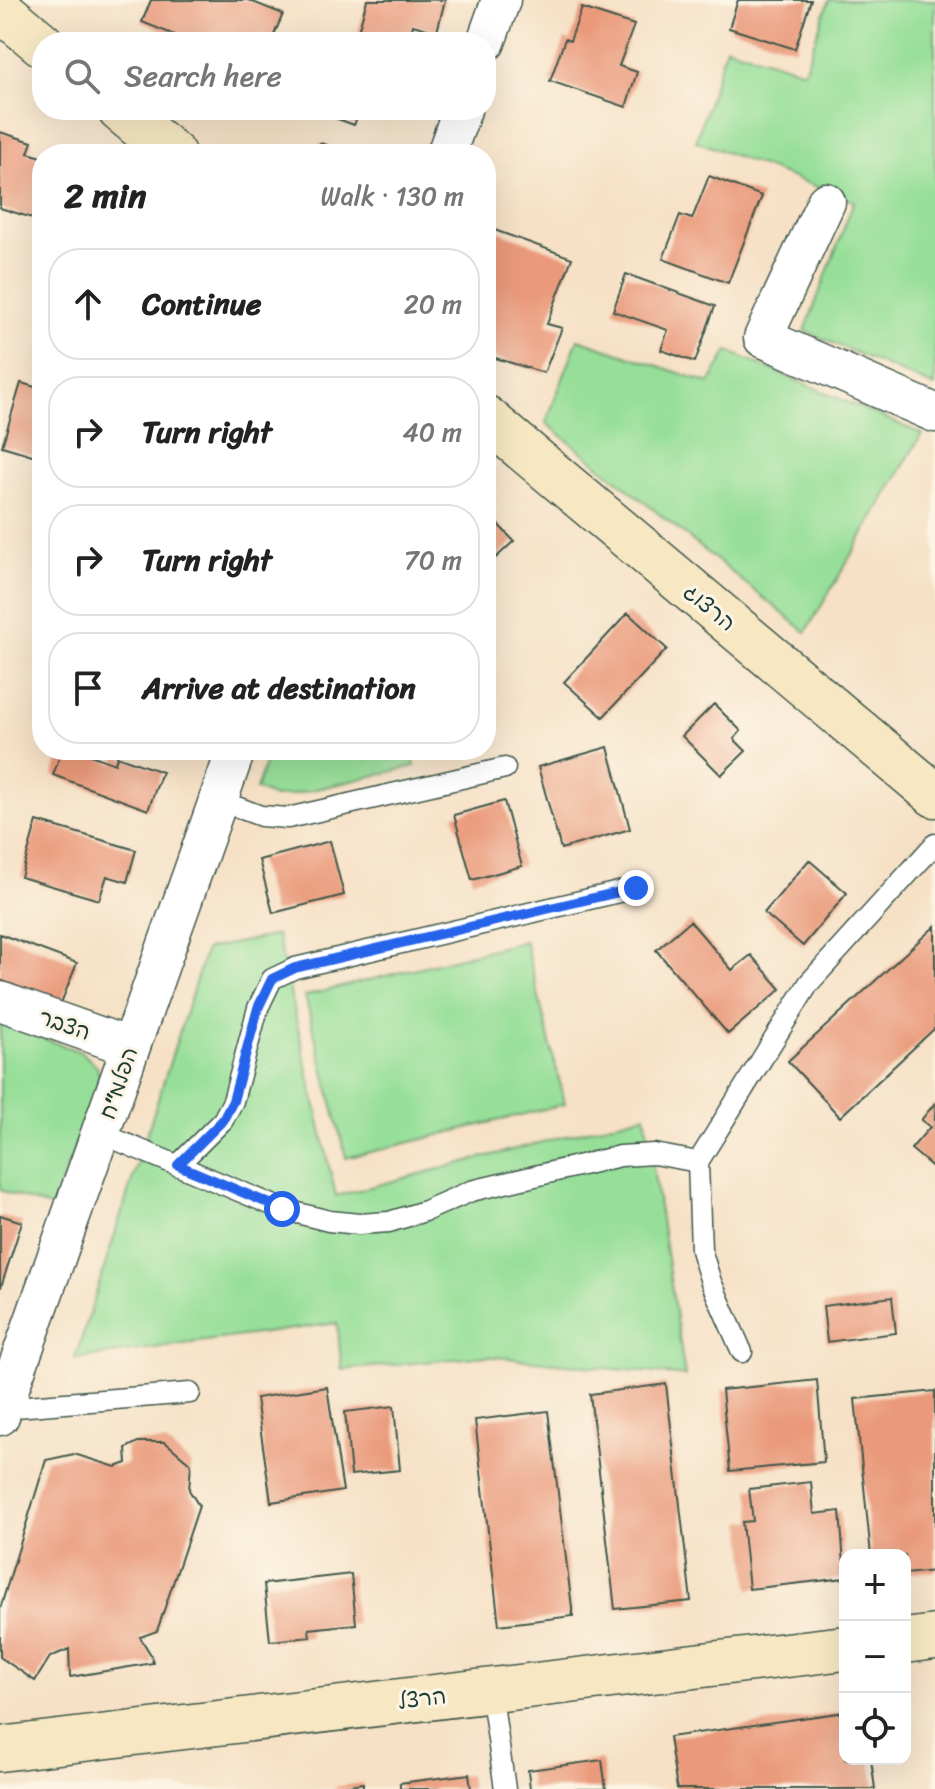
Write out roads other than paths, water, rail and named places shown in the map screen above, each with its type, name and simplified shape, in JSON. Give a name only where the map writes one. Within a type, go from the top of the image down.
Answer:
[{"type":"street","points":[[490,32],[501,0]]},
{"type":"street","points":[[0,9],[32,36]]},
{"type":"street","points":[[132,120],[161,144]]},
{"type":"street","points":[[450,144],[458,120]]},
{"type":"street","points":[[826,202],[763,338],[935,413]]},
{"type":"street","name":"הרצוג","points":[[496,426],[935,795]]},
{"type":"street","name":"הפלמ\"ח","points":[[1,1412],[232,760]]},
{"type":"street","name":"הצבר","points":[[0,1001],[130,1047]]},
{"type":"street","points":[[911,1640],[935,1637]]},
{"type":"street","name":"הרצל","points":[[0,1749],[839,1649]]},
{"type":"lane","points":[[218,800],[261,816],[288,818],[505,768]]},
{"type":"lane","points":[[742,1352],[711,1282],[701,1250],[698,1162],[809,983],[935,844]]},
{"type":"lane","points":[[178,1165],[223,1120],[233,1101],[258,1008],[272,979],[295,968],[636,888]]},
{"type":"lane","points":[[100,1133],[282,1209],[329,1221],[359,1224],[389,1222],[425,1211],[471,1191],[620,1156],[654,1154],[698,1162]]},
{"type":"lane","points":[[1,1412],[190,1393]]},
{"type":"lane","points":[[491,1690],[505,1789]]}]
